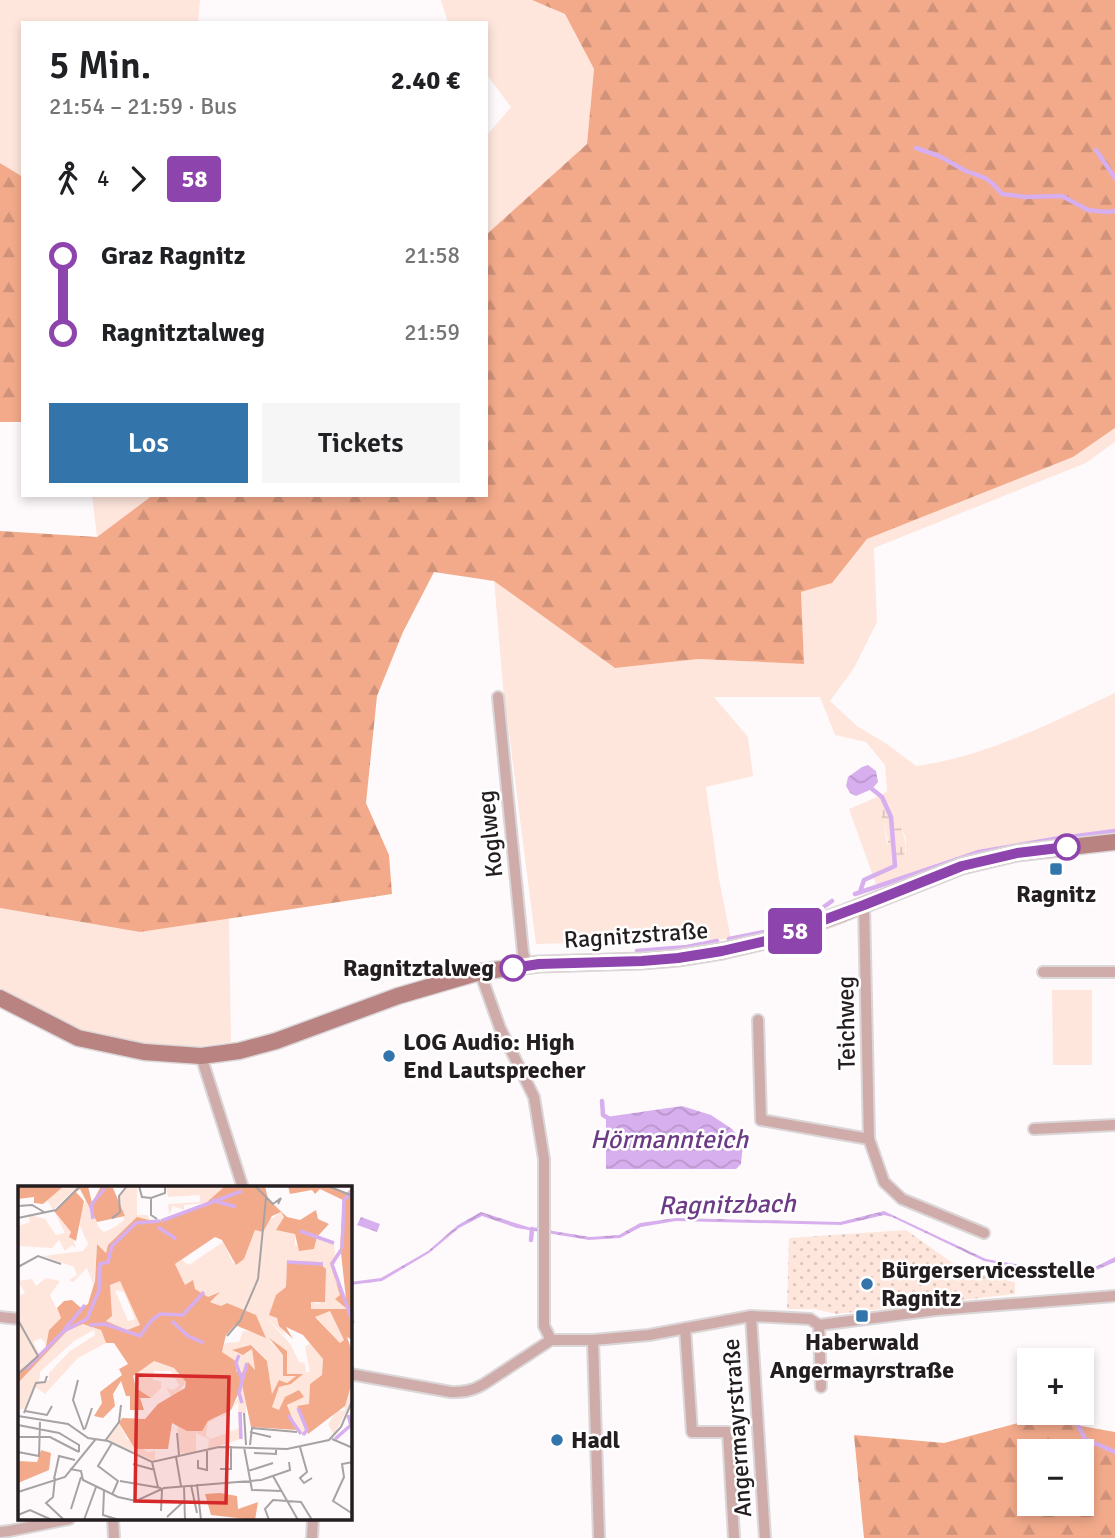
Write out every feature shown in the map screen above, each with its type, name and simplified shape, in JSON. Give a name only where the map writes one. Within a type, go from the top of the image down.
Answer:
[{"type":"main road","name":"Ragnitzstraße","points":[[0,998],[78,1038],[144,1052],[201,1056],[239,1051],[275,1041],[398,996],[480,972],[539,964],[678,958],[722,951],[770,940],[962,866],[1017,853],[1115,842]]},
{"type":"street","name":"Koglweg","points":[[498,697],[523,953],[526,959],[524,966]]},
{"type":"street","name":"Teichweg","points":[[864,905],[869,1139],[884,1182],[902,1199],[985,1233]]},
{"type":"street","points":[[352,1374],[451,1392],[467,1392],[484,1384],[551,1340],[544,1326],[544,1159],[534,1097],[500,1028],[480,972]]},
{"type":"street","points":[[1043,972],[1115,972]]},
{"type":"street","points":[[758,1020],[761,1120],[869,1139]]},
{"type":"street","points":[[201,1056],[242,1186]]},
{"type":"street","points":[[1034,1129],[1115,1125]]},
{"type":"street","name":"Angermayrstraße","points":[[551,1340],[593,1340],[649,1335],[751,1316],[815,1322],[1115,1296]]},
{"type":"street","name":"Angermayrstraße","points":[[751,1316],[765,1538]]},
{"type":"street","points":[[0,1317],[18,1319]]},
{"type":"street","points":[[815,1322],[821,1387]]},
{"type":"street","points":[[685,1328],[692,1432],[728,1433],[734,1538]]},
{"type":"street","points":[[589,1538],[598,1533],[593,1340]]},
{"type":"street","points":[[0,1532],[64,1520]]},
{"type":"street","points":[[113,1520],[114,1538]]},
{"type":"street","points":[[312,1538],[313,1520]]},
{"type":"green space","points":[[0,0],[200,0],[198,21],[21,21],[21,176],[0,163]]},
{"type":"green space","points":[[441,0],[532,0],[565,14],[594,69],[587,144],[488,233],[488,134],[511,107],[488,76],[488,21],[447,21]]},
{"type":"green space","points":[[532,0],[1115,0],[1115,428],[1073,457],[867,539],[832,583],[801,592],[804,664],[698,659],[615,668],[494,581],[434,572],[403,632],[377,696],[366,803],[389,855],[392,894],[140,932],[0,908],[0,531],[97,537],[150,497],[488,497],[488,233],[587,144],[594,69],[565,14]]},
{"type":"green space","points":[[0,163],[21,176],[21,422],[0,422]]},
{"type":"green space","points":[[1115,428],[1115,442],[1086,463],[874,548],[877,622],[854,668],[830,701],[857,726],[916,766],[993,747],[1115,693],[1115,831],[980,851],[877,887],[849,809],[887,791],[885,765],[866,742],[835,735],[820,697],[714,697],[748,737],[753,776],[706,787],[719,879],[731,939],[536,944],[503,686],[494,580],[615,668],[698,659],[804,664],[801,592],[832,583],[867,539],[1073,457]],"holes":[[[888,802],[906,838],[906,853],[887,843],[883,818],[878,807]]]},
{"type":"green space","points":[[92,497],[150,497],[97,537]]},
{"type":"green space","points":[[882,801],[888,802],[906,843],[902,857],[895,861],[892,859],[878,807]]},
{"type":"green space","points":[[0,908],[140,932],[229,918],[231,1042],[170,1050],[82,1030],[0,988]]},
{"type":"green space","points":[[1052,990],[1092,990],[1092,1065],[1053,1065]]},
{"type":"green space","points":[[906,1230],[964,1271],[1015,1282],[1015,1294],[836,1314],[815,1309],[787,1309],[789,1238]]},
{"type":"green space","points":[[1017,1423],[1076,1425],[1115,1432],[1115,1538],[864,1538],[854,1435],[944,1443]]},
{"type":"water","points":[[868,765],[876,771],[878,782],[872,789],[856,796],[850,793],[846,786],[848,777]]},
{"type":"water","name":"Hörmannteich","points":[[682,1106],[711,1115],[732,1129],[743,1143],[741,1164],[736,1169],[606,1169],[606,1117]]},
{"type":"water","name":"Ragnitzbach","points":[[884,1211],[986,1259],[1060,1272],[1091,1269],[1115,1257],[1115,1262],[1092,1272],[1084,1270],[1060,1275],[984,1261],[884,1215],[841,1225],[676,1221],[641,1227],[620,1238],[589,1240],[517,1228],[482,1216],[459,1228],[429,1253],[382,1281],[352,1285],[352,1282],[381,1278],[428,1251],[458,1225],[481,1212],[531,1228],[542,1227],[590,1237],[619,1235],[640,1223],[676,1218],[840,1222]]},
{"type":"water","points":[[361,1217],[380,1224],[377,1232],[357,1225]]},
{"type":"waterway","points":[[916,148],[985,178],[1002,194],[1025,197],[1062,196],[1088,210],[1115,211]]},
{"type":"waterway","points":[[1096,150],[1115,178]]},
{"type":"waterway","points":[[860,892],[864,880],[895,866],[891,817],[882,797],[872,789]]},
{"type":"waterway","points":[[855,894],[979,852],[1115,831]]},
{"type":"waterway","points":[[729,939],[774,930],[814,914],[832,901]]},
{"type":"waterway","points":[[637,951],[687,947],[717,941]]},
{"type":"waterway","points":[[602,1101],[603,1115],[608,1118]]},
{"type":"waterway","points":[[531,1240],[532,1229]]},
{"type":"waterway","points":[[1078,1425],[1085,1439],[1115,1452]]},
{"type":"bus line","name":"58","points":[[513,968],[539,964],[642,961],[722,951],[770,940],[962,866],[1017,853],[1067,847]]},
{"type":"place","name":"Ragnitz","points":[[1056,869]]},
{"type":"place","name":"Ragnitztalweg","points":[[513,968]]},
{"type":"place","name":"LOG Audio: High End Lautsprecher","points":[[389,1056]]},
{"type":"place","name":"Bürgerservicesstelle Ragnitz","points":[[867,1284]]},
{"type":"place","name":"Haberwald Angermayrstraße","points":[[862,1316]]},
{"type":"place","name":"Hadl","points":[[557,1440]]}]
